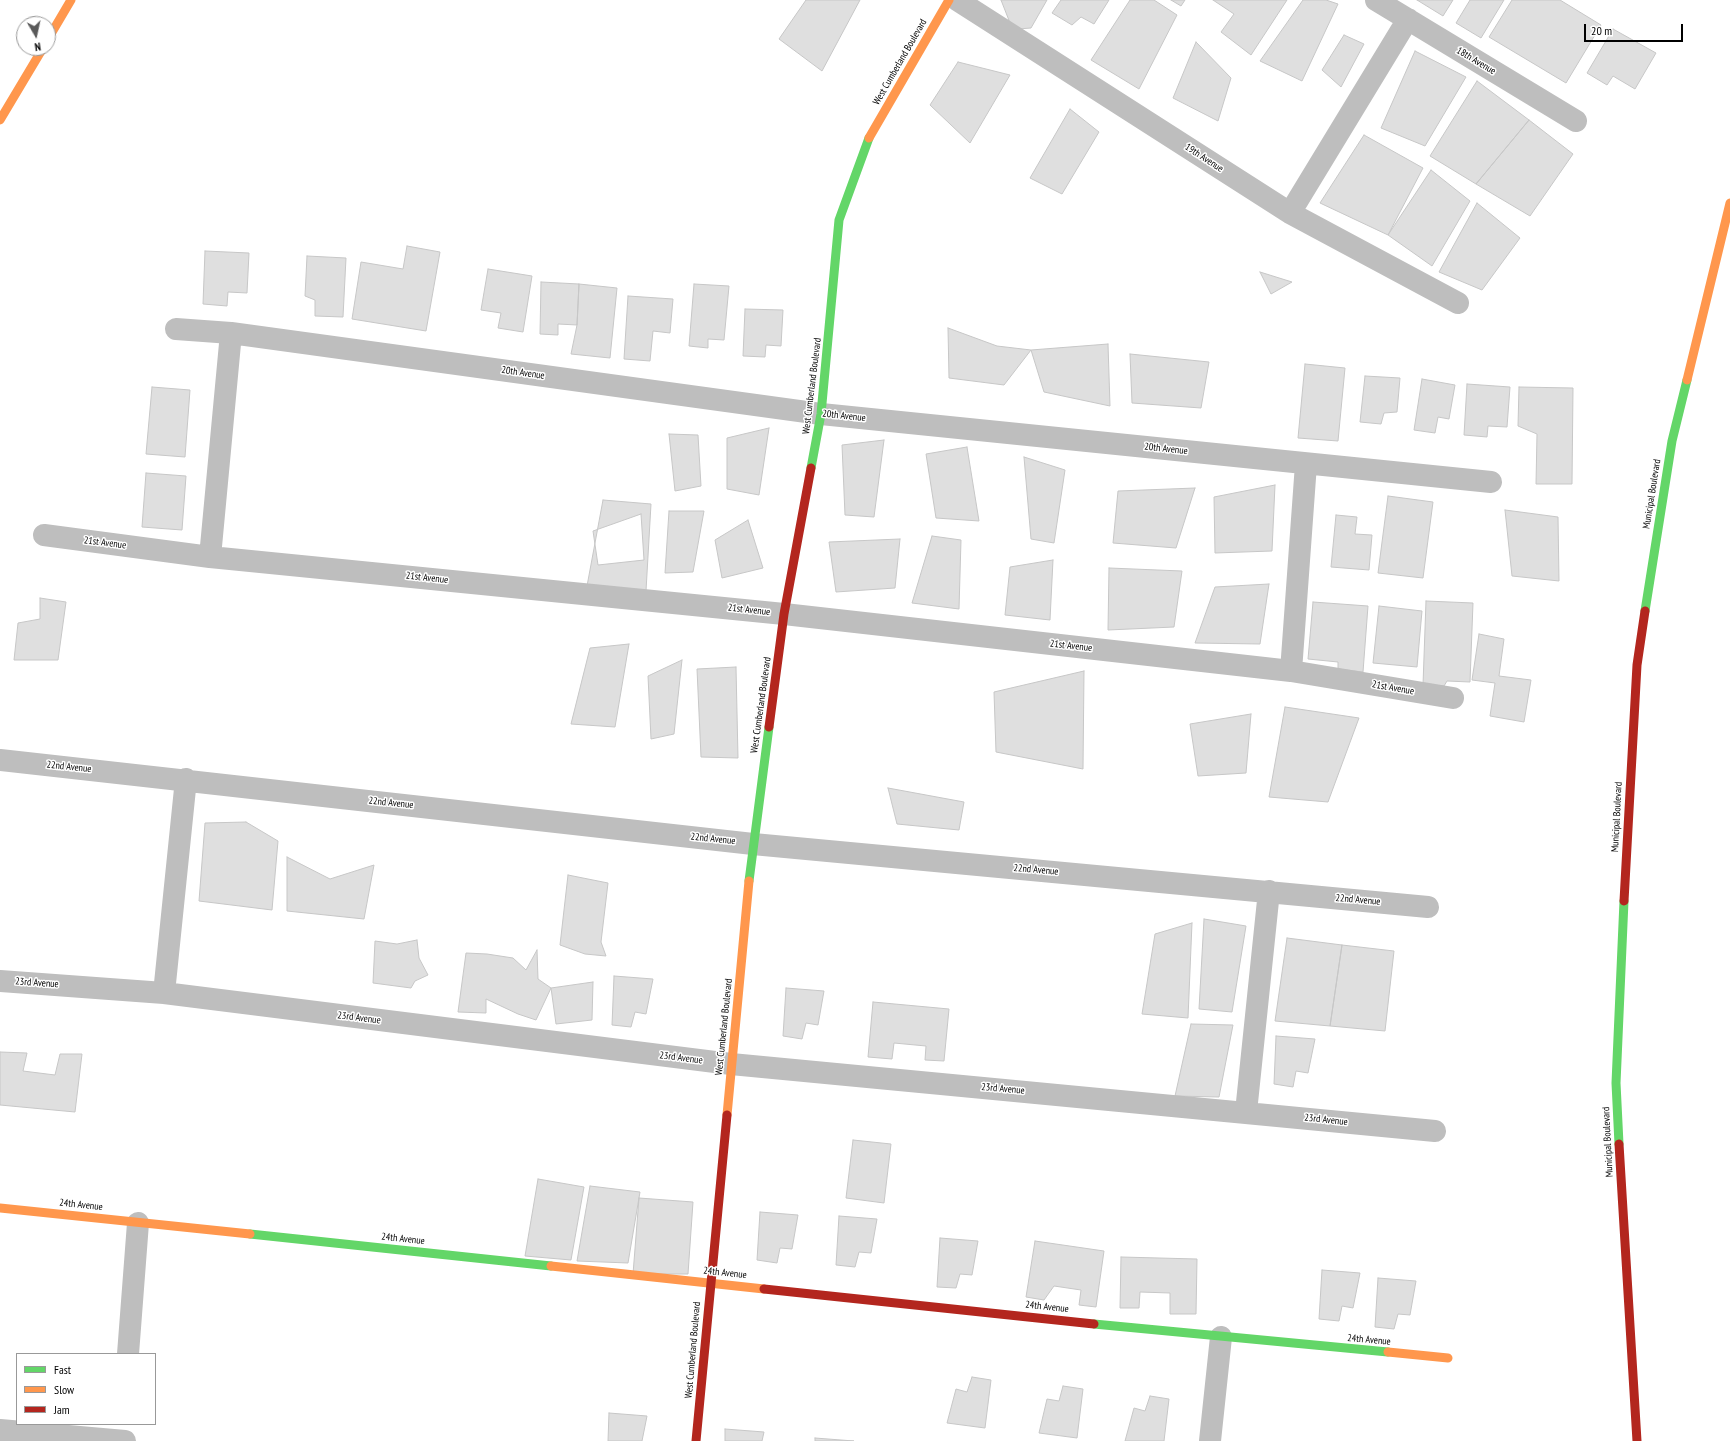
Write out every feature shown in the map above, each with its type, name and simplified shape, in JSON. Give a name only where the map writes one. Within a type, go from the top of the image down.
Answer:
[{"type":"street","points":[[56,25],[71,0]]},
{"type":"street","name":"West Cumberland Boulevard","points":[[696,1441],[753,844],[784,614],[821,414],[840,220],[867,141],[949,0]]},
{"type":"street","name":"19th Avenue","points":[[958,0],[1290,212],[1458,303]]},
{"type":"street","name":"18th Avenue","points":[[1376,0],[1576,121]]},
{"type":"street","points":[[1290,212],[1408,19]]},
{"type":"street","points":[[0,120],[38,56]]},
{"type":"street","name":"Municipal Boulevard","points":[[1637,1441],[1634,1418],[1616,1083],[1637,665],[1672,440],[1730,203]]},
{"type":"street","name":"20th Avenue","points":[[176,329],[231,333],[821,414],[1491,482]]},
{"type":"street","points":[[210,557],[231,333]]},
{"type":"street","points":[[1291,671],[1306,464]]},
{"type":"street","name":"21st Avenue","points":[[44,535],[210,557],[784,614],[1291,671],[1453,698]]},
{"type":"street","name":"22nd Avenue","points":[[0,760],[186,779],[753,844],[1428,907]]},
{"type":"street","points":[[164,993],[186,779]]},
{"type":"street","points":[[1246,1112],[1269,891]]},
{"type":"street","name":"23rd Avenue","points":[[0,980],[164,993],[732,1064],[1434,1131]]},
{"type":"street","name":"24th Avenue","points":[[0,1208],[1221,1337],[1448,1358]]},
{"type":"street","points":[[128,1353],[138,1223]]},
{"type":"street","points":[[1210,1441],[1221,1337]]},
{"type":"street","points":[[122,1441],[123,1425]]},
{"type":"street","points":[[0,1430],[125,1441]]},
{"type":"building","points":[[806,0],[860,0],[822,71],[779,39]]},
{"type":"building","points":[[1001,0],[1047,0],[1031,28],[1018,29],[1010,23]]},
{"type":"building","points":[[1061,0],[1109,0],[1094,24],[1081,17],[1072,25],[1052,13]]},
{"type":"building","points":[[1130,0],[1154,0],[1177,15],[1139,89],[1091,60]]},
{"type":"building","points":[[1171,0],[1185,0],[1181,6]]},
{"type":"building","points":[[1213,0],[1287,0],[1251,55],[1221,32],[1234,14]]},
{"type":"building","points":[[1303,0],[1326,0],[1338,4],[1302,81],[1260,61]]},
{"type":"building","points":[[1417,0],[1453,0],[1443,16]]},
{"type":"building","points":[[1470,0],[1504,0],[1481,38],[1456,23]]},
{"type":"building","points":[[1512,0],[1560,0],[1601,25],[1566,83],[1489,37]]},
{"type":"building","points":[[1613,29],[1656,53],[1635,89],[1613,76],[1607,85],[1587,73]]},
{"type":"building","points":[[1344,35],[1364,44],[1341,87],[1322,70]]},
{"type":"building","points":[[1196,42],[1231,78],[1218,121],[1173,98]]},
{"type":"building","points":[[1415,51],[1466,77],[1425,146],[1381,128]]},
{"type":"building","points":[[958,62],[1010,75],[970,143],[930,105]]},
{"type":"building","points":[[1477,81],[1529,120],[1476,184],[1430,156]]},
{"type":"building","points":[[1070,109],[1099,132],[1062,194],[1030,178]]},
{"type":"building","points":[[1529,120],[1573,154],[1530,216],[1476,184]]},
{"type":"building","points":[[1364,135],[1423,168],[1388,235],[1320,203]]},
{"type":"building","points":[[1431,170],[1470,201],[1432,266],[1388,235]]},
{"type":"building","points":[[1477,203],[1520,238],[1482,290],[1439,272]]},
{"type":"building","points":[[407,246],[440,252],[426,331],[352,319],[361,262],[403,269]]},
{"type":"building","points":[[205,251],[249,253],[247,293],[228,292],[227,306],[203,304]]},
{"type":"building","points":[[307,256],[346,258],[343,317],[315,316],[315,300],[305,296]]},
{"type":"building","points":[[488,269],[532,276],[523,332],[498,328],[501,313],[481,310]]},
{"type":"building","points":[[1260,272],[1292,282],[1271,294]]},
{"type":"building","points":[[541,282],[579,284],[577,325],[558,324],[558,335],[540,334]]},
{"type":"building","points":[[579,284],[617,288],[610,358],[571,354],[577,325]]},
{"type":"building","points":[[694,284],[729,286],[724,340],[708,339],[708,348],[689,346]]},
{"type":"building","points":[[628,296],[673,299],[670,333],[653,331],[650,361],[624,359]]},
{"type":"building","points":[[745,309],[783,310],[781,346],[766,345],[765,357],[743,356]]},
{"type":"building","points":[[948,328],[997,346],[1031,350],[1004,385],[949,378]]},
{"type":"building","points":[[1108,344],[1110,406],[1044,392],[1031,350]]},
{"type":"building","points":[[1130,354],[1209,362],[1201,408],[1132,403]]},
{"type":"building","points":[[1305,364],[1345,368],[1338,441],[1298,438]]},
{"type":"building","points":[[1365,376],[1400,378],[1397,412],[1384,413],[1381,424],[1360,422]]},
{"type":"building","points":[[1422,379],[1455,385],[1449,419],[1438,417],[1435,433],[1414,430]]},
{"type":"building","points":[[1467,384],[1510,387],[1507,427],[1488,426],[1487,437],[1464,435]]},
{"type":"building","points":[[152,387],[190,390],[185,457],[146,454]]},
{"type":"building","points":[[1519,387],[1573,388],[1572,484],[1536,484],[1537,434],[1518,426]]},
{"type":"building","points":[[769,428],[759,495],[727,489],[727,438]]},
{"type":"building","points":[[669,434],[698,435],[701,486],[675,491]]},
{"type":"building","points":[[884,440],[874,517],[845,515],[842,445]]},
{"type":"building","points":[[967,447],[979,521],[936,518],[926,454]]},
{"type":"building","points":[[1024,457],[1065,470],[1054,543],[1031,539]]},
{"type":"building","points":[[146,473],[186,476],[182,530],[142,527]]},
{"type":"building","points":[[1275,485],[1272,551],[1215,553],[1214,497]]},
{"type":"building","points":[[1195,488],[1176,548],[1113,543],[1118,491]]},
{"type":"building","points":[[1388,496],[1433,502],[1423,578],[1378,573]]},
{"type":"building","points":[[603,500],[651,504],[646,591],[587,586]]},
{"type":"building","points":[[1505,510],[1558,517],[1559,581],[1512,576]]},
{"type":"building","points":[[669,511],[704,511],[693,572],[665,573]]},
{"type":"building","points":[[641,514],[644,560],[598,565],[593,531]]},
{"type":"building","points":[[1336,515],[1357,517],[1355,534],[1372,535],[1369,570],[1331,567]]},
{"type":"building","points":[[748,520],[763,568],[722,578],[715,540]]},
{"type":"building","points":[[932,536],[961,540],[959,609],[912,603]]},
{"type":"building","points":[[900,539],[895,588],[836,592],[829,542]]},
{"type":"building","points":[[1053,560],[1050,620],[1005,615],[1010,567]]},
{"type":"building","points":[[1109,568],[1182,571],[1174,627],[1108,630]]},
{"type":"building","points":[[1269,584],[1260,644],[1195,643],[1215,587]]},
{"type":"building","points":[[40,598],[66,602],[58,660],[14,660],[18,623],[40,619]]},
{"type":"building","points":[[1426,601],[1473,603],[1470,682],[1447,681],[1444,686],[1423,685]]},
{"type":"building","points":[[1313,602],[1368,606],[1363,672],[1338,669],[1338,662],[1308,659]]},
{"type":"building","points":[[1379,606],[1422,611],[1417,667],[1373,663]]},
{"type":"building","points":[[1479,634],[1504,639],[1499,676],[1531,680],[1524,722],[1490,716],[1495,683],[1472,680]]},
{"type":"building","points":[[629,644],[615,727],[571,724],[590,648]]},
{"type":"building","points":[[682,660],[674,734],[651,739],[648,676]]},
{"type":"building","points":[[736,667],[738,758],[701,757],[697,669]]},
{"type":"building","points":[[1084,671],[1083,769],[996,752],[994,692]]},
{"type":"building","points":[[1285,707],[1359,718],[1328,802],[1269,797]]},
{"type":"building","points":[[1251,714],[1246,773],[1198,776],[1190,724]]},
{"type":"building","points":[[888,788],[964,802],[959,830],[897,824]]},
{"type":"building","points":[[246,822],[278,841],[272,910],[199,901],[205,823]]},
{"type":"building","points":[[287,857],[330,879],[374,865],[364,919],[287,911]]},
{"type":"building","points":[[568,875],[608,883],[601,942],[606,956],[585,954],[560,945]]},
{"type":"building","points":[[1204,919],[1246,926],[1232,1012],[1199,1009]]},
{"type":"building","points":[[1192,923],[1188,1018],[1142,1014],[1155,934]]},
{"type":"building","points":[[1287,938],[1342,945],[1330,1026],[1275,1021]]},
{"type":"building","points":[[417,940],[419,958],[428,975],[415,981],[411,988],[373,983],[375,941],[397,944]]},
{"type":"building","points":[[1342,945],[1394,951],[1385,1031],[1330,1026]]},
{"type":"building","points":[[537,950],[538,979],[551,988],[536,1020],[518,1014],[486,999],[486,1013],[458,1012],[466,953],[487,954],[513,958],[526,970]]},
{"type":"building","points":[[614,976],[653,979],[646,1014],[635,1012],[631,1027],[612,1025]]},
{"type":"building","points":[[593,982],[592,1020],[556,1024],[551,988]]},
{"type":"building","points":[[786,988],[824,991],[818,1025],[806,1023],[802,1039],[783,1036]]},
{"type":"building","points":[[873,1002],[949,1009],[944,1061],[925,1060],[926,1046],[894,1043],[892,1059],[868,1057]]},
{"type":"building","points":[[1191,1024],[1233,1025],[1219,1097],[1175,1096]]},
{"type":"building","points":[[1276,1036],[1315,1039],[1308,1073],[1296,1071],[1293,1087],[1274,1084]]},
{"type":"building","points":[[0,1052],[27,1053],[23,1071],[55,1075],[60,1054],[82,1054],[75,1112],[0,1105]]},
{"type":"building","points":[[853,1140],[891,1144],[884,1203],[846,1198]]},
{"type":"building","points":[[538,1179],[584,1187],[571,1260],[525,1256]]},
{"type":"building","points":[[590,1186],[640,1192],[628,1263],[577,1261]]},
{"type":"building","points":[[639,1198],[693,1202],[688,1274],[633,1274]]},
{"type":"building","points":[[760,1212],[798,1215],[792,1249],[780,1248],[777,1263],[757,1260]]},
{"type":"building","points":[[839,1216],[877,1219],[871,1253],[859,1252],[855,1267],[836,1265]]},
{"type":"building","points":[[940,1238],[978,1241],[972,1275],[960,1274],[956,1288],[937,1287]]},
{"type":"building","points":[[1035,1241],[1104,1251],[1096,1307],[1079,1305],[1081,1290],[1054,1286],[1044,1300],[1026,1297]]},
{"type":"building","points":[[1121,1257],[1197,1259],[1196,1314],[1170,1314],[1170,1293],[1140,1292],[1139,1308],[1120,1308]]},
{"type":"building","points":[[1322,1270],[1360,1273],[1353,1308],[1342,1306],[1339,1321],[1319,1319]]},
{"type":"building","points":[[1378,1278],[1416,1281],[1410,1315],[1398,1314],[1394,1329],[1375,1327]]},
{"type":"building","points":[[972,1377],[991,1380],[985,1428],[947,1423],[956,1389],[967,1392]]},
{"type":"building","points":[[1063,1386],[1083,1389],[1077,1438],[1039,1433],[1047,1399],[1059,1401]]},
{"type":"building","points":[[1150,1396],[1169,1399],[1164,1441],[1125,1441],[1134,1408],[1145,1411]]},
{"type":"building","points":[[609,1413],[647,1416],[642,1441],[608,1441]]},
{"type":"building","points":[[725,1429],[764,1432],[762,1441],[725,1441]]},
{"type":"building","points":[[815,1438],[854,1441],[815,1441]]},
{"type":"traffic: fast","points":[[811,468],[821,414],[839,220],[869,138]]},
{"type":"traffic: fast","points":[[1645,611],[1672,441],[1687,380]]},
{"type":"traffic: fast","points":[[749,881],[769,727]]},
{"type":"traffic: fast","points":[[1619,1144],[1616,1083],[1624,901]]},
{"type":"traffic: fast","points":[[250,1234],[551,1266]]},
{"type":"traffic: fast","points":[[1094,1324],[1388,1352]]},
{"type":"traffic: slow","points":[[56,25],[71,0]]},
{"type":"traffic: slow","points":[[869,138],[949,0]]},
{"type":"traffic: slow","points":[[0,120],[38,56]]},
{"type":"traffic: slow","points":[[1687,380],[1730,203]]},
{"type":"traffic: slow","points":[[727,1115],[749,881]]},
{"type":"traffic: slow","points":[[0,1208],[250,1234]]},
{"type":"traffic: slow","points":[[551,1266],[764,1289]]},
{"type":"traffic: slow","points":[[1388,1352],[1448,1358]]},
{"type":"traffic: jam","points":[[769,727],[784,614],[811,468]]},
{"type":"traffic: jam","points":[[1624,901],[1637,665],[1645,611]]},
{"type":"traffic: jam","points":[[696,1441],[727,1115]]},
{"type":"traffic: jam","points":[[1619,1144],[1637,1441]]},
{"type":"traffic: jam","points":[[764,1289],[1094,1324]]}]
